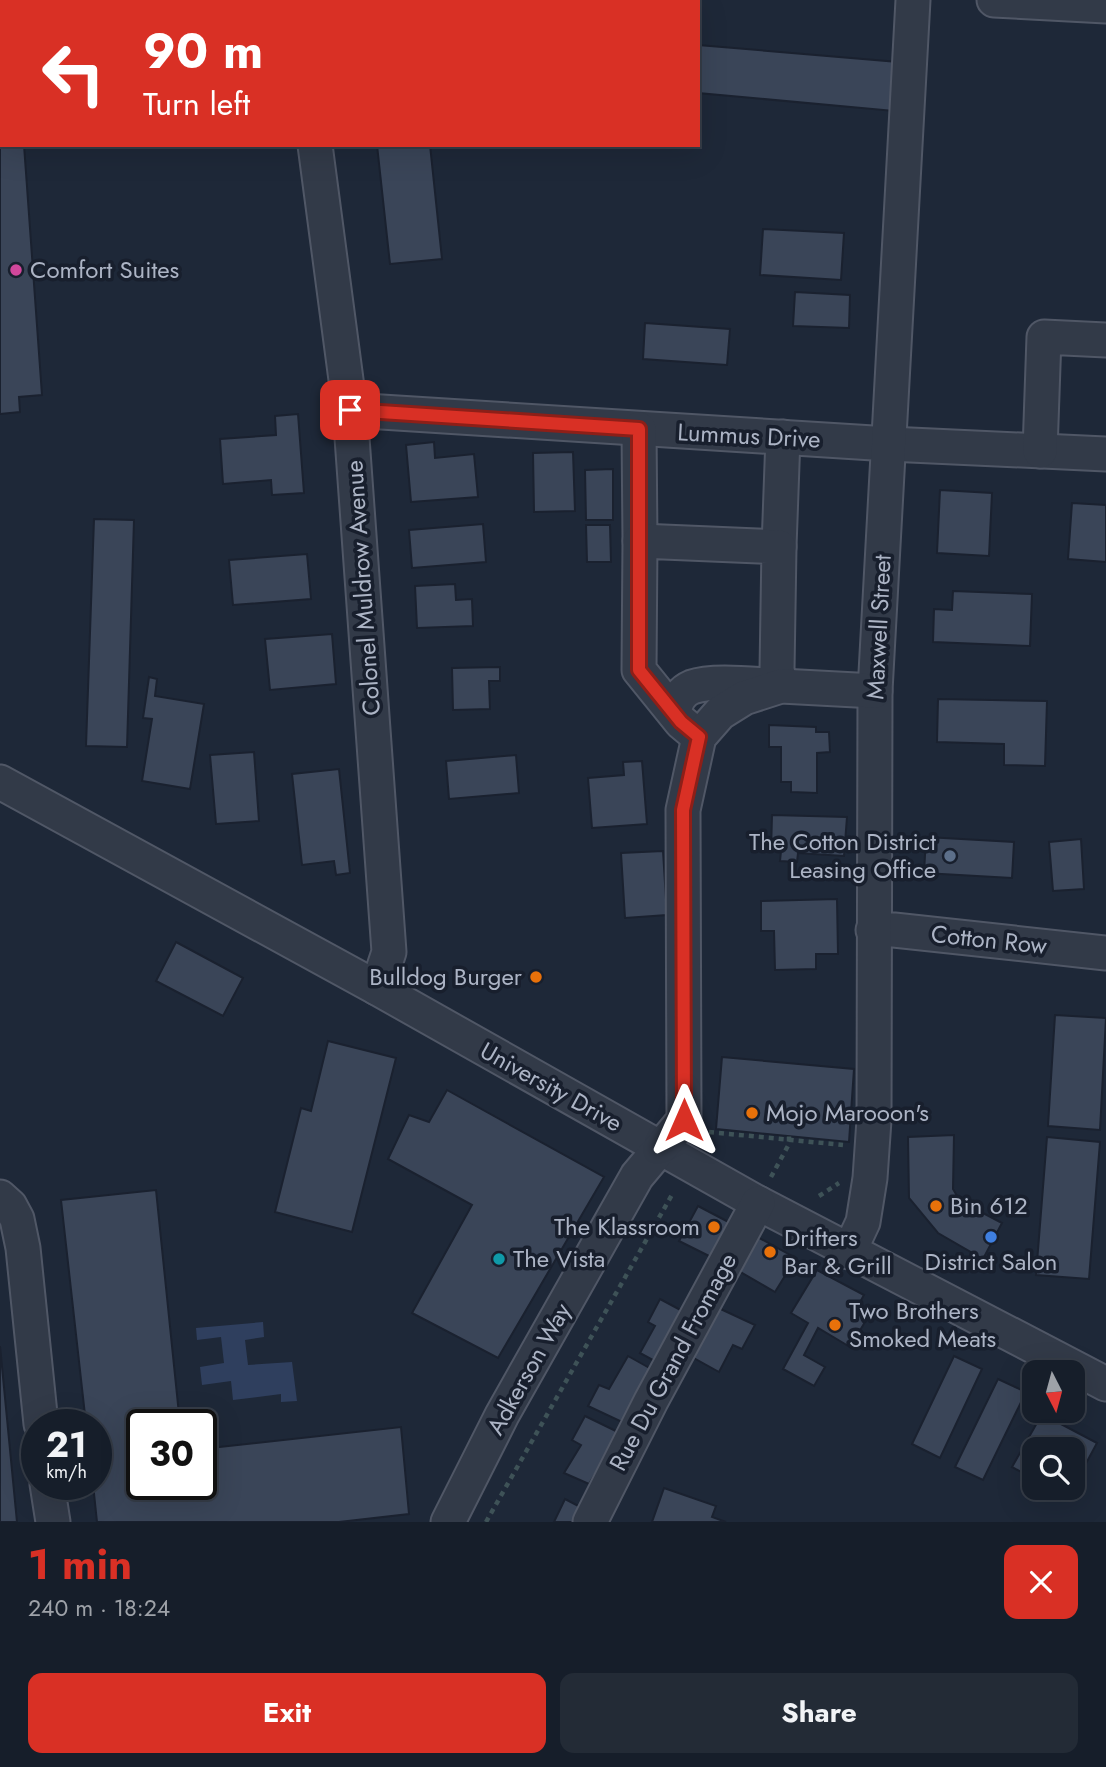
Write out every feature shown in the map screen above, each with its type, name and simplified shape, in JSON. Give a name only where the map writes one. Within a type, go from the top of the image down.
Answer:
[{"type":"street","name":"Maxwell Street","points":[[849,1252],[863,1222],[870,1178],[874,1096],[875,691],[913,0]]},
{"type":"street","points":[[995,0],[1106,6]]},
{"type":"street","name":"Colonel Muldrow Avenue","points":[[315,147],[350,410],[389,952],[377,988]]},
{"type":"street","points":[[1041,451],[1044,337],[1106,340]]},
{"type":"street","name":"Lummus Drive","points":[[350,410],[889,444],[1106,454]]},
{"type":"street","points":[[639,429],[639,670],[674,713],[699,737],[720,713],[744,698],[780,686]]},
{"type":"street","points":[[780,686],[777,670],[783,437]]},
{"type":"street","points":[[640,541],[779,547]]},
{"type":"street","points":[[674,713],[676,702],[681,695],[693,687],[714,684],[875,691]]},
{"type":"street","name":"Adkerson Way","points":[[448,1522],[508,1403],[637,1176],[684,1120],[683,810],[699,737]]},
{"type":"street","name":"University Drive","points":[[0,782],[377,988],[758,1203],[1106,1384]]},
{"type":"street","name":"Cotton Row","points":[[873,930],[1106,953]]},
{"type":"street","points":[[0,1197],[10,1206],[17,1219],[23,1248],[39,1409]]},
{"type":"street","name":"Rue Du Grand Fromage","points":[[590,1522],[651,1401],[758,1203]]},
{"type":"street","points":[[50,1500],[53,1522]]},
{"type":"path","points":[[704,1131],[789,1138],[803,1144],[851,1145]]},
{"type":"path","points":[[758,1203],[789,1138]]},
{"type":"path","points":[[828,1144],[839,1154]]},
{"type":"path","points":[[819,1195],[835,1187],[842,1177]]},
{"type":"path","points":[[486,1522],[673,1193]]},
{"type":"water","points":[[263,1322],[264,1337],[245,1340],[248,1365],[292,1362],[297,1401],[281,1402],[281,1394],[233,1400],[231,1381],[202,1385],[200,1367],[224,1363],[221,1337],[197,1340],[196,1328]]},
{"type":"building","points":[[700,45],[898,62],[894,111],[700,93]]},
{"type":"building","name":"Comfort Suites","points":[[0,147],[24,147],[42,395],[19,397],[20,412],[0,414]]},
{"type":"building","points":[[377,147],[430,147],[442,259],[390,264]]},
{"type":"building","points":[[763,229],[844,233],[841,280],[760,275]]},
{"type":"building","points":[[795,292],[850,295],[849,328],[793,326]]},
{"type":"building","points":[[645,323],[730,329],[727,365],[643,359]]},
{"type":"building","points":[[298,414],[304,493],[272,495],[271,480],[223,484],[220,439],[276,435],[275,416]]},
{"type":"building","points":[[434,442],[435,458],[474,454],[478,497],[411,502],[406,445]]},
{"type":"building","points":[[573,452],[575,511],[534,512],[533,453]]},
{"type":"building","points":[[613,469],[613,520],[586,520],[585,470]]},
{"type":"building","points":[[940,490],[992,493],[989,556],[937,553]]},
{"type":"building","points":[[1072,503],[1106,505],[1106,562],[1068,559]]},
{"type":"building","points":[[94,519],[134,520],[127,747],[86,746]]},
{"type":"building","points":[[483,524],[486,562],[412,568],[409,530]]},
{"type":"building","points":[[586,525],[610,525],[611,562],[587,562]]},
{"type":"building","points":[[307,554],[311,599],[233,605],[229,560]]},
{"type":"building","points":[[455,584],[456,600],[472,599],[473,626],[417,628],[415,586]]},
{"type":"building","points":[[953,591],[1032,594],[1030,646],[933,642],[934,609],[952,610]]},
{"type":"building","points":[[332,634],[336,684],[270,690],[265,639]]},
{"type":"building","points":[[500,667],[500,681],[489,681],[490,709],[453,710],[452,668]]},
{"type":"building","points":[[149,677],[157,679],[155,696],[204,704],[190,789],[142,781],[152,719],[143,718]]},
{"type":"building","points":[[938,699],[1047,701],[1045,766],[1004,765],[1004,744],[937,742]]},
{"type":"building","points":[[769,725],[816,727],[816,732],[829,732],[830,752],[817,753],[817,793],[791,792],[791,782],[781,782],[781,747],[769,747]]},
{"type":"building","points":[[254,752],[259,821],[216,824],[210,755]]},
{"type":"building","points":[[516,755],[519,793],[449,799],[446,761]]},
{"type":"building","points":[[642,761],[647,824],[592,828],[588,778],[624,775],[623,762]]},
{"type":"building","points":[[339,769],[350,873],[336,875],[334,861],[302,865],[292,774]]},
{"type":"building","points":[[772,815],[847,817],[844,856],[798,853],[797,862],[780,861],[781,851],[771,851]]},
{"type":"building","points":[[926,837],[1014,842],[1012,878],[924,873]]},
{"type":"building","points":[[1081,839],[1084,889],[1053,891],[1049,842]]},
{"type":"building","points":[[663,851],[667,915],[625,918],[621,853]]},
{"type":"building","points":[[837,899],[838,954],[816,954],[816,969],[775,970],[774,931],[761,931],[761,901]]},
{"type":"building","points":[[176,942],[243,978],[223,1016],[156,981]]},
{"type":"building","points":[[1055,1015],[1106,1018],[1100,1130],[1048,1126]]},
{"type":"building","points":[[328,1041],[396,1058],[352,1232],[275,1212],[301,1108],[311,1111]]},
{"type":"building","points":[[722,1057],[854,1069],[849,1142],[716,1129]]},
{"type":"building","name":"The Vista","points":[[447,1090],[604,1177],[498,1358],[412,1313],[472,1205],[388,1159],[409,1115],[429,1122]]},
{"type":"building","points":[[954,1135],[953,1189],[960,1201],[1002,1223],[983,1259],[938,1233],[909,1198],[908,1137]]},
{"type":"building","points":[[1047,1137],[1100,1142],[1089,1279],[1036,1275]]},
{"type":"building","points":[[156,1190],[178,1409],[126,1409],[126,1500],[217,1500],[217,1447],[401,1427],[409,1514],[339,1522],[97,1522],[95,1500],[112,1500],[112,1409],[84,1409],[61,1200]]},
{"type":"building","points":[[698,1206],[738,1227],[719,1261],[679,1241]]},
{"type":"building","points":[[752,1234],[796,1258],[775,1292],[730,1266]]},
{"type":"building","name":"Two Brothers Smoked Meats","points":[[817,1270],[864,1295],[855,1311],[868,1317],[850,1347],[818,1328],[804,1355],[825,1367],[814,1386],[783,1369],[808,1323],[791,1313]]},
{"type":"building","points":[[660,1299],[688,1314],[660,1364],[640,1353],[655,1326],[648,1322]]},
{"type":"building","points":[[712,1305],[755,1325],[742,1349],[733,1345],[719,1372],[692,1357]]},
{"type":"building","points":[[0,1346],[17,1522],[0,1522]]},
{"type":"building","points":[[628,1356],[653,1370],[622,1422],[588,1406],[599,1385],[609,1389]]},
{"type":"building","points":[[954,1356],[982,1369],[940,1458],[912,1444]]},
{"type":"building","points":[[998,1379],[1022,1390],[1022,1400],[983,1480],[955,1467]]},
{"type":"building","points":[[585,1416],[620,1433],[589,1484],[564,1473],[581,1445],[572,1440]]},
{"type":"building","points":[[1037,1423],[1059,1423],[1097,1443],[1085,1466],[1085,1437],[1029,1437]]},
{"type":"building","points":[[1022,1449],[1022,1472],[1012,1467]]},
{"type":"building","points":[[664,1488],[716,1506],[712,1517],[726,1522],[652,1522]]},
{"type":"building","points":[[565,1499],[609,1522],[554,1522]]},
{"type":"place","name":"Comfort Suites","points":[[16,270]]},
{"type":"place","name":"The Cotton District Leasing Office","points":[[950,856]]},
{"type":"place","name":"Bulldog Burger","points":[[536,977]]},
{"type":"place","name":"Mojo Marooon's","points":[[752,1113]]},
{"type":"place","name":"Bin 612","points":[[936,1206]]},
{"type":"place","name":"The Klassroom","points":[[714,1227]]},
{"type":"place","name":"District Salon","points":[[991,1237]]},
{"type":"place","name":"Drifters Bar & Grill","points":[[770,1252]]},
{"type":"place","name":"The Vista","points":[[499,1259]]},
{"type":"place","name":"Two Brothers Smoked Meats","points":[[835,1325]]},
{"type":"route","points":[[350,410],[639,429],[639,670],[681,722],[699,737],[683,810],[684,1120]]}]
